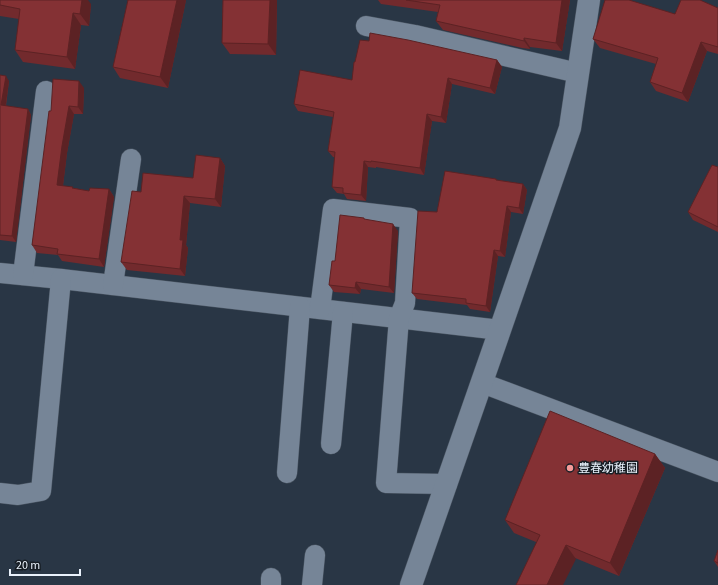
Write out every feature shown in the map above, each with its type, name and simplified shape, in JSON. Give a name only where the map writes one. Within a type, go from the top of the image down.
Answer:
[{"type":"street","points":[[411,585],[570,128],[589,0]]},
{"type":"street","points":[[366,26],[415,35],[578,73]]},
{"type":"street","points":[[23,275],[46,91]]},
{"type":"street","points":[[113,285],[131,159]]},
{"type":"street","points":[[320,309],[333,209],[410,218],[404,303],[399,318],[386,483],[447,484]]},
{"type":"street","points":[[0,273],[500,330]]},
{"type":"street","points":[[0,493],[18,495],[42,491],[61,279]]},
{"type":"street","points":[[286,473],[300,307]]},
{"type":"street","points":[[331,444],[343,312]]},
{"type":"street","points":[[482,383],[718,472]]},
{"type":"street","points":[[312,585],[315,555]]},
{"type":"building","points":[[0,0],[82,0],[80,14],[73,13],[67,57],[15,50],[20,9],[0,5]]},
{"type":"building","points":[[128,0],[177,0],[160,77],[113,67]]},
{"type":"building","points":[[223,0],[270,0],[268,44],[222,43]]},
{"type":"building","points":[[406,0],[562,0],[556,43],[524,38],[524,41],[436,21],[440,5]]},
{"type":"building","points":[[605,0],[629,0],[675,14],[681,0],[700,0],[718,8],[718,47],[701,42],[682,93],[650,82],[658,58],[593,39]]},
{"type":"building","points":[[370,33],[497,60],[490,88],[448,78],[441,117],[427,114],[420,168],[364,161],[361,195],[343,193],[343,188],[332,187],[335,152],[328,151],[334,112],[294,104],[300,70],[352,80],[354,62],[360,40],[369,41]]},
{"type":"building","points":[[0,75],[6,76],[1,105],[28,109],[12,236],[0,235]]},
{"type":"building","points":[[53,79],[79,81],[78,107],[69,106],[57,185],[89,191],[90,188],[109,189],[99,259],[57,254],[58,249],[32,245],[49,111],[51,111]]},
{"type":"building","points":[[196,155],[220,158],[215,199],[184,196],[180,240],[183,240],[180,269],[121,262],[132,191],[141,192],[143,173],[193,178]]},
{"type":"building","points":[[712,165],[718,167],[718,227],[688,212]]},
{"type":"building","points":[[445,171],[523,184],[519,208],[507,206],[500,251],[494,250],[486,306],[466,303],[466,299],[412,293],[418,211],[437,212]]},
{"type":"building","points":[[340,215],[393,224],[389,287],[356,282],[355,288],[329,285],[332,261],[335,261]]},
{"type":"building","points":[[550,411],[655,454],[610,563],[566,545],[547,585],[516,585],[540,535],[505,520]]},
{"type":"building","points":[[718,550],[718,563],[714,561]]},
{"type":"place","name":"豊春幼稚園","points":[[570,468]]}]
